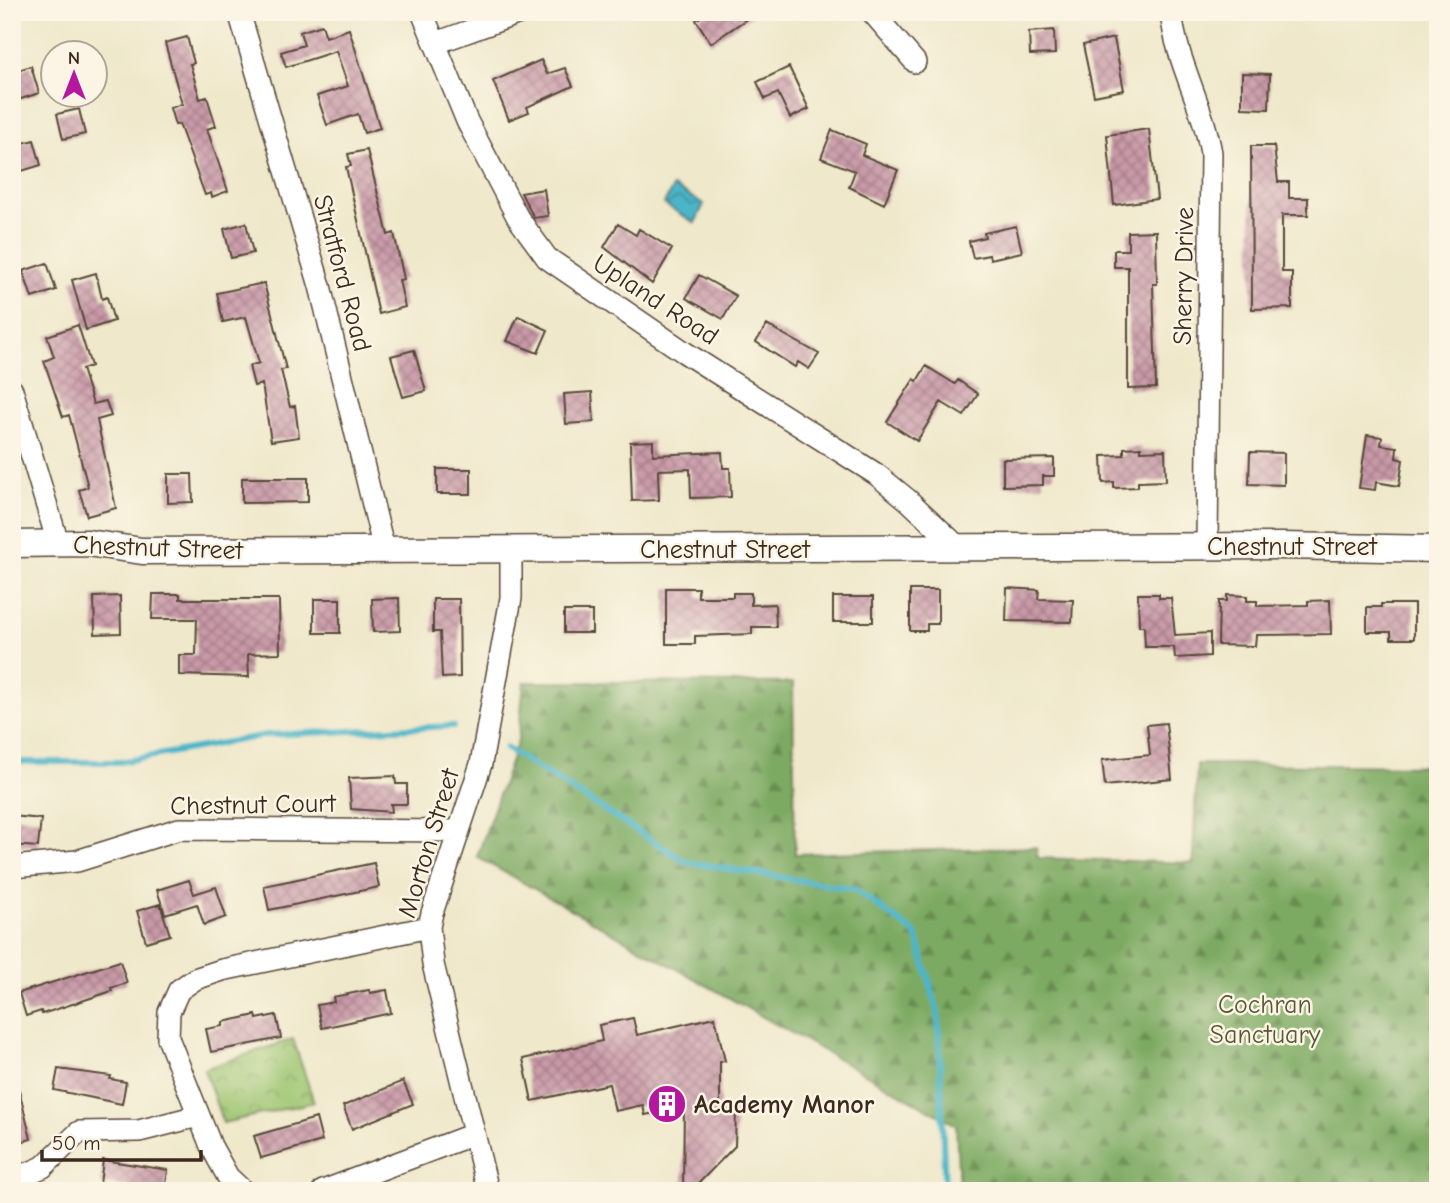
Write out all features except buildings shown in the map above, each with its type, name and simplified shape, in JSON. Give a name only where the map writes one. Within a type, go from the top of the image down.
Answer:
[{"type":"street","name":"Stratford Road","points":[[239,12],[320,286],[384,550]]},
{"type":"street","name":"Upland Road","points":[[422,12],[457,99],[485,155],[518,218],[547,258],[684,352],[876,474],[958,547]]},
{"type":"street","points":[[436,43],[522,12]]},
{"type":"street","points":[[872,12],[915,62]]},
{"type":"street","name":"Sherry Drive","points":[[1171,12],[1181,63],[1197,100],[1210,153],[1207,546]]},
{"type":"street","points":[[12,390],[58,543]]},
{"type":"street","name":"Chestnut Street","points":[[12,544],[88,543],[142,551],[1207,546],[1438,549]]},
{"type":"street","name":"Morton Street","points":[[488,1191],[433,964],[429,927],[481,764],[511,598],[511,550]]},
{"type":"street","name":"Chestnut Court","points":[[12,867],[77,861],[178,829],[458,831]]},
{"type":"street","points":[[243,1191],[223,1170],[198,1116],[168,1038],[169,1012],[179,990],[186,984],[222,970],[429,927]]},
{"type":"street","points":[[12,1180],[43,1167],[79,1132],[139,1131],[198,1116]]},
{"type":"street","points":[[323,1191],[474,1134]]},
{"type":"green space","name":"Cochran Sanctuary","points":[[524,682],[793,683],[795,854],[1036,847],[1038,858],[1193,863],[1197,764],[1438,766],[1438,1191],[959,1191],[956,1125],[477,857],[518,740]]},
{"type":"green space","points":[[293,1039],[314,1102],[223,1123],[204,1069]]},
{"type":"water","points":[[673,187],[704,204],[695,223],[664,204]]},
{"type":"waterway","points":[[12,762],[120,762],[267,735],[453,726]]},
{"type":"waterway","points":[[506,748],[686,862],[854,889],[916,934],[938,1012],[945,1191]]},
{"type":"place","name":"Academy Manor","points":[[667,1104]]}]
